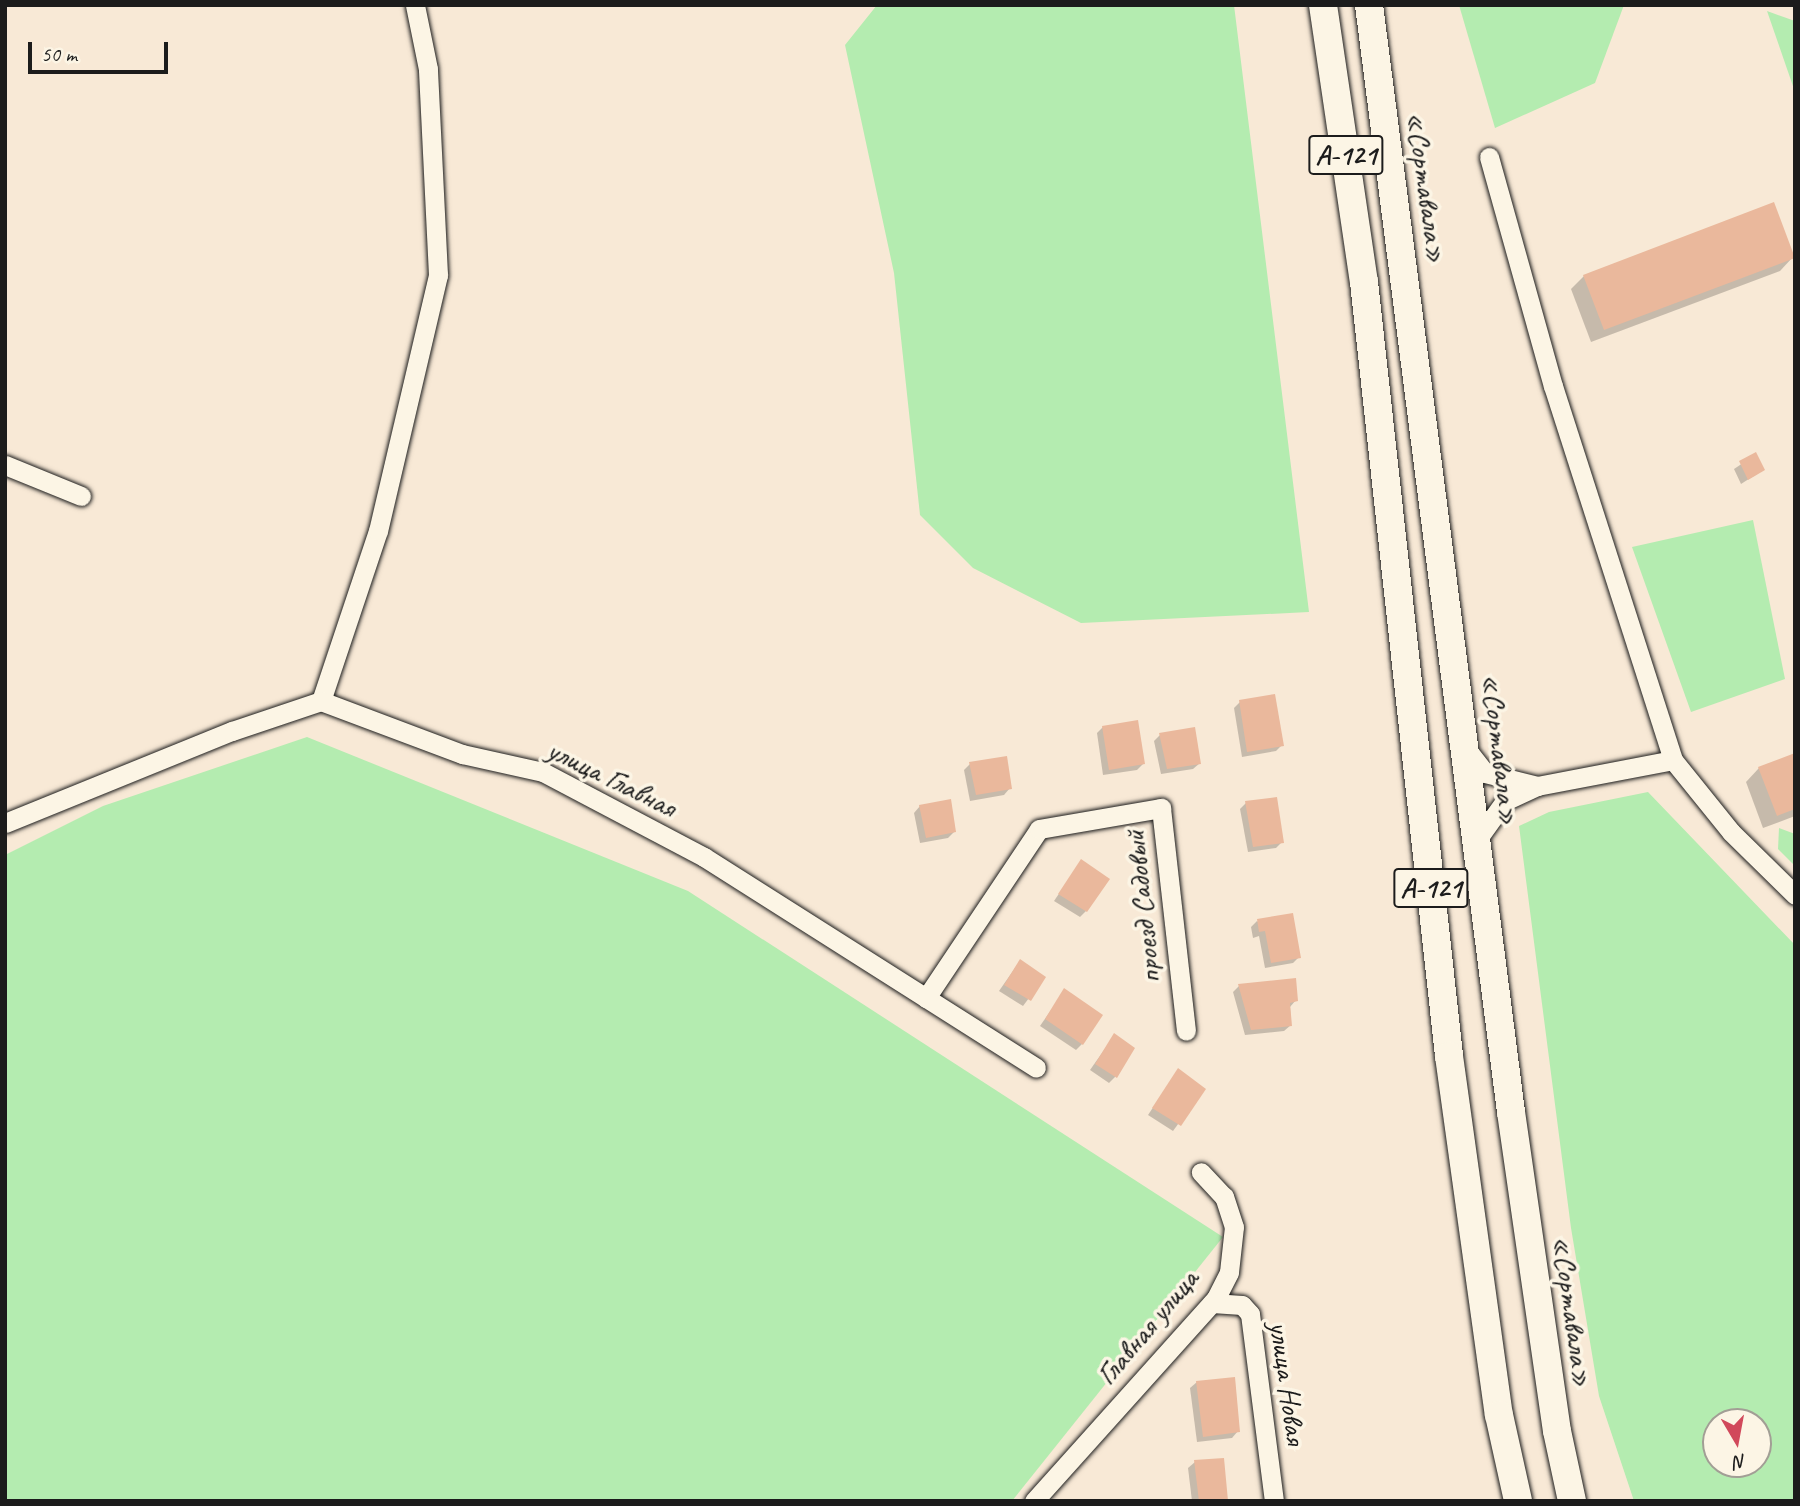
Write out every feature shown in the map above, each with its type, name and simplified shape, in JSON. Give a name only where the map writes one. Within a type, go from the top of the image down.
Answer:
[{"type":"highway","name":"А-121","points":[[1323,5],[1364,282],[1449,1056],[1499,1415],[1518,1501]]},
{"type":"highway","name":"«Сортавала»","points":[[1369,5],[1468,751],[1515,1140],[1557,1431],[1572,1501]]},
{"type":"street","points":[[5,822],[232,731],[321,701],[378,531],[439,275],[428,68],[415,5]]},
{"type":"street","points":[[1489,157],[1553,386],[1673,760],[1731,832],[1795,895]]},
{"type":"street","points":[[5,465],[81,496]]},
{"type":"street","name":"улица Главная","points":[[321,701],[462,754],[543,772],[704,856],[1036,1068]]},
{"type":"street","points":[[1468,751],[1485,773],[1537,786]]},
{"type":"street","points":[[1479,837],[1505,801],[1537,786],[1673,760]]},
{"type":"street","name":"проезд Садовый","points":[[926,998],[1040,829],[1161,808],[1186,1031]]},
{"type":"street","name":"Главная улица","points":[[1034,1501],[1212,1303],[1229,1272],[1234,1227],[1224,1197],[1201,1172]]},
{"type":"street","name":"улица Новая","points":[[1212,1303],[1242,1305],[1250,1314],[1274,1501]]},
{"type":"green space","points":[[877,5],[1234,5],[1309,612],[1081,623],[973,568],[920,515],[894,273],[845,45]]},
{"type":"green space","points":[[1459,5],[1624,5],[1595,83],[1495,128]]},
{"type":"green space","points":[[1767,11],[1795,21],[1795,92]]},
{"type":"green space","points":[[1753,520],[1785,679],[1691,712],[1632,547]]},
{"type":"green space","points":[[307,737],[688,891],[1223,1237],[1012,1501],[5,1501],[5,855],[103,806]]},
{"type":"green space","points":[[1648,792],[1795,945],[1795,1501],[1634,1501],[1599,1396],[1571,1228],[1519,826],[1549,812]]},
{"type":"green space","points":[[1779,828],[1795,834],[1795,866],[1778,849]]},
{"type":"building","points":[[1774,202],[1795,258],[1604,330],[1583,275]]},
{"type":"building","points":[[1756,452],[1765,470],[1748,480],[1739,461]]},
{"type":"building","points":[[1275,694],[1284,746],[1247,752],[1239,700]]},
{"type":"building","points":[[1138,720],[1145,764],[1109,770],[1102,726]]},
{"type":"building","points":[[1195,727],[1201,764],[1167,769],[1159,733]]},
{"type":"building","points":[[1795,753],[1795,809],[1777,816],[1758,767]]},
{"type":"building","points":[[1007,756],[1012,789],[976,795],[969,762]]},
{"type":"building","points":[[1277,797],[1284,843],[1253,847],[1245,801]]},
{"type":"building","points":[[951,799],[956,832],[926,838],[919,805]]},
{"type":"building","points":[[1081,859],[1110,879],[1087,912],[1058,894]]},
{"type":"building","points":[[1293,913],[1301,958],[1271,963],[1265,931],[1259,932],[1257,919]]},
{"type":"building","points":[[1020,959],[1046,977],[1031,1001],[1004,985]]},
{"type":"building","points":[[1296,978],[1298,1001],[1290,1003],[1292,1026],[1251,1030],[1238,984]]},
{"type":"building","points":[[1064,988],[1103,1015],[1083,1045],[1045,1019]]},
{"type":"building","points":[[1114,1033],[1135,1048],[1117,1078],[1095,1064]]},
{"type":"building","points":[[1178,1068],[1206,1089],[1181,1126],[1152,1108]]},
{"type":"building","points":[[1235,1377],[1240,1432],[1203,1437],[1196,1381]]},
{"type":"building","points":[[1224,1458],[1228,1501],[1199,1501],[1194,1460]]}]
